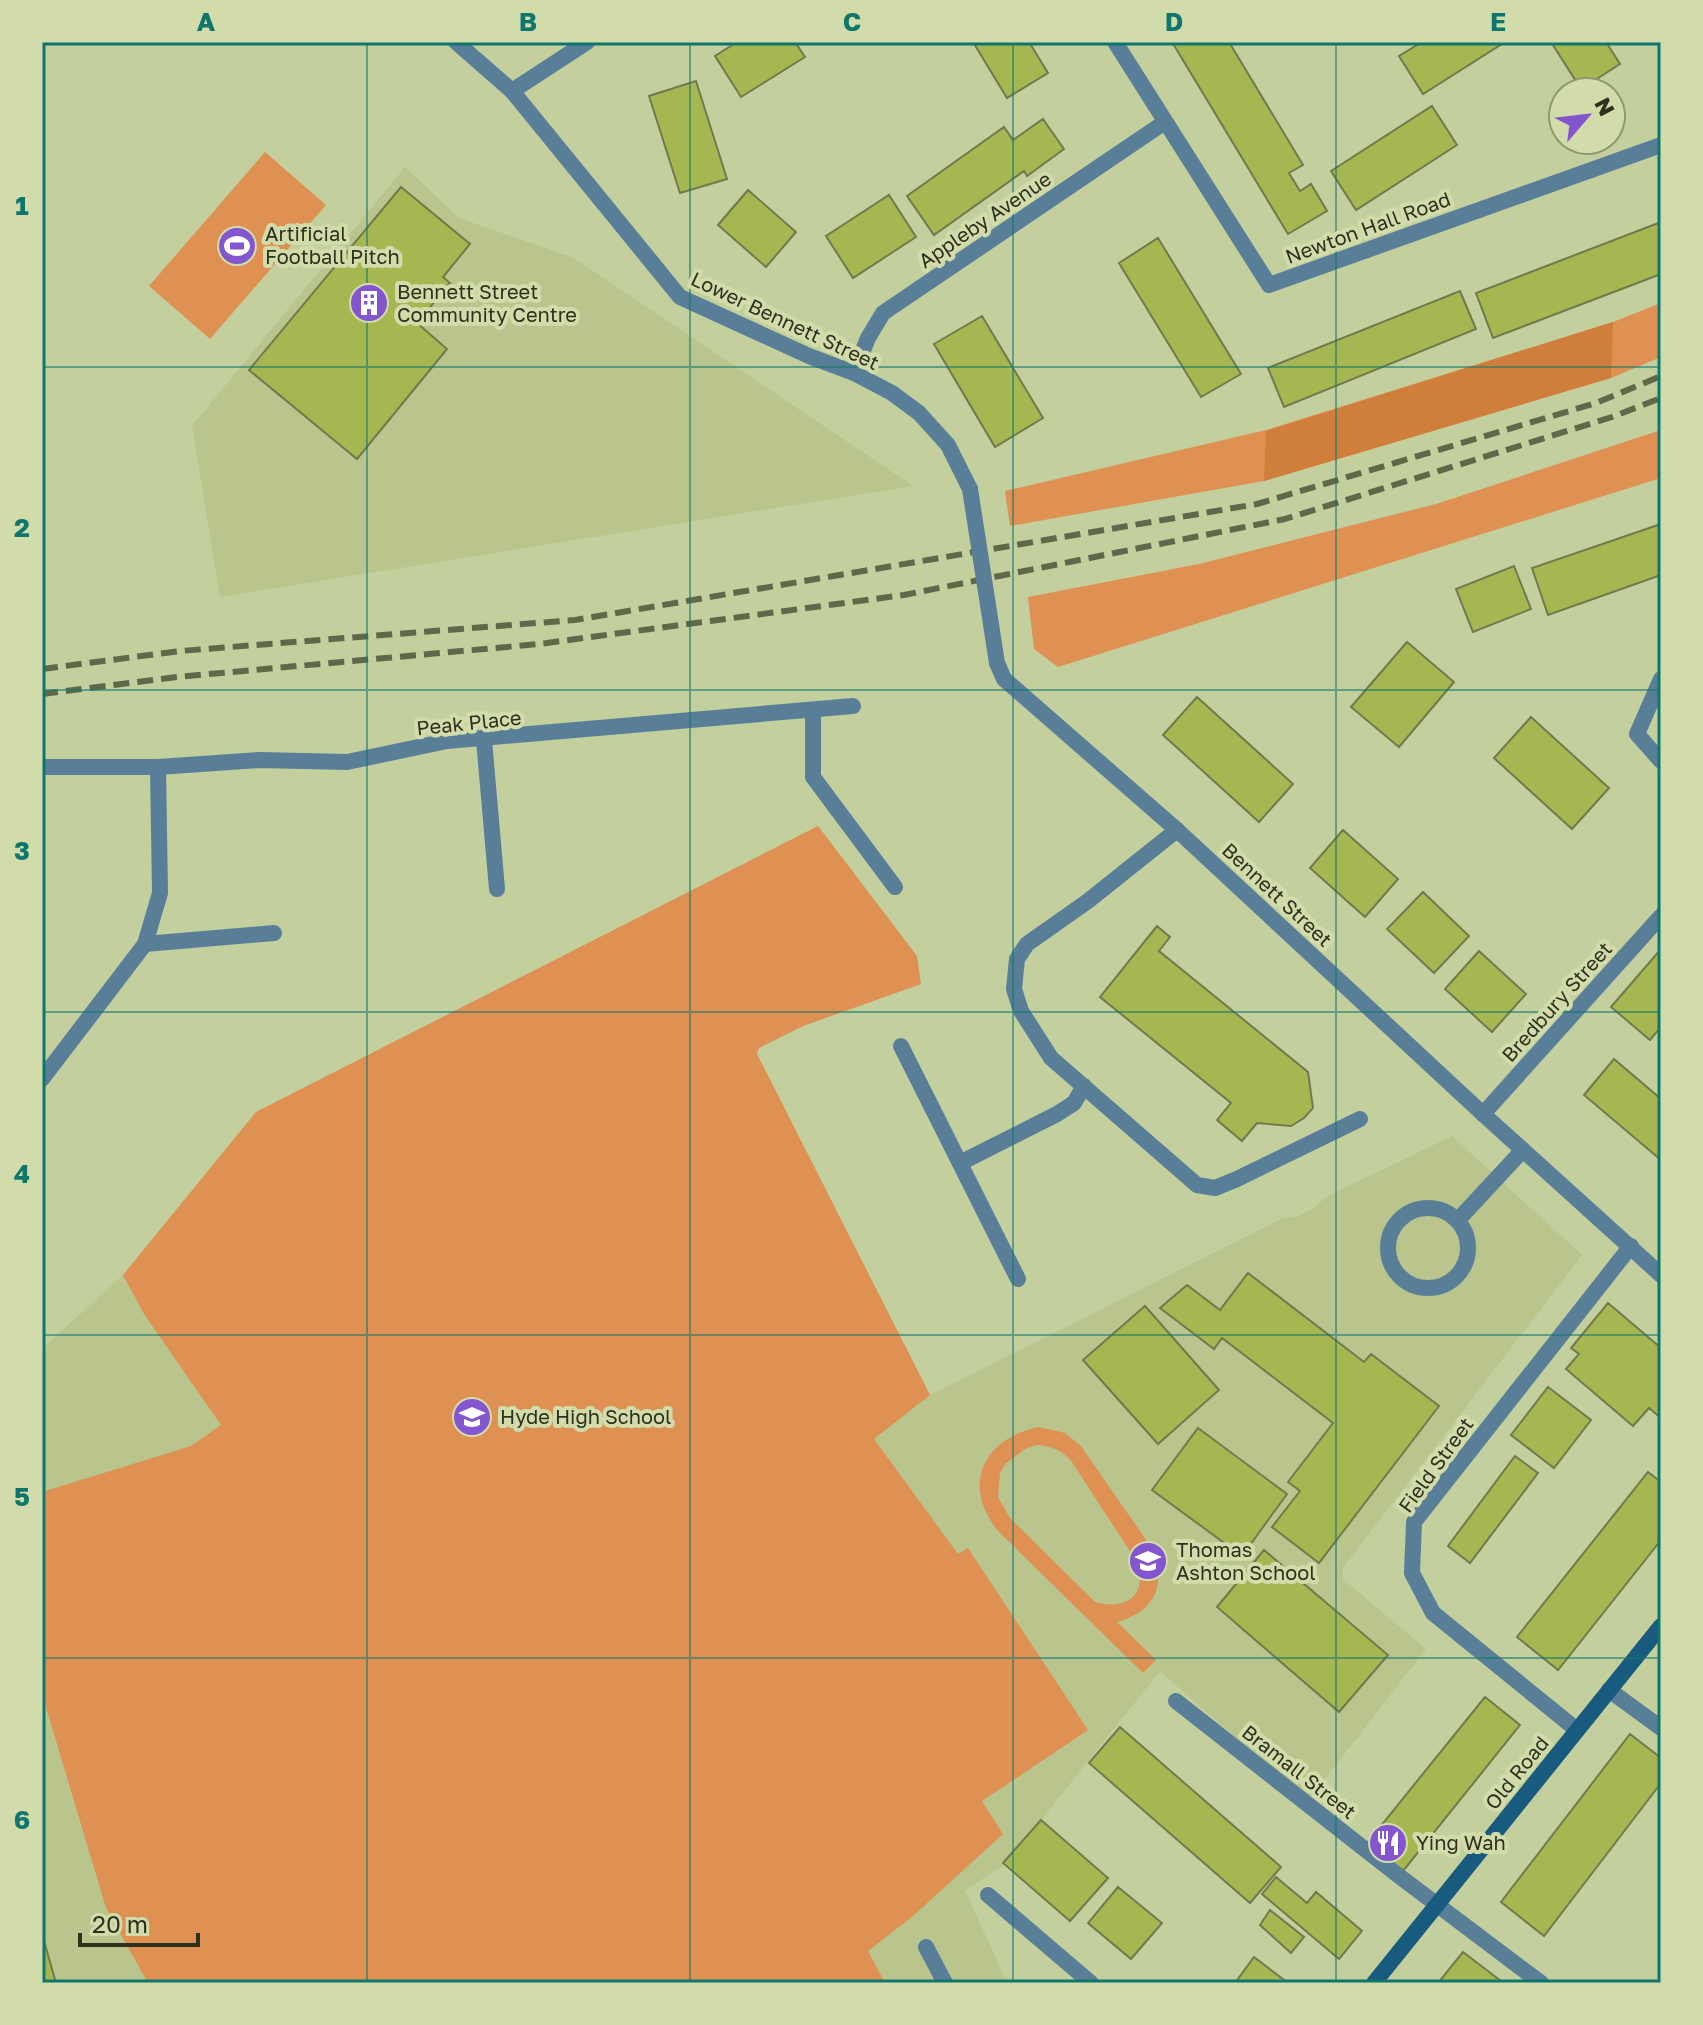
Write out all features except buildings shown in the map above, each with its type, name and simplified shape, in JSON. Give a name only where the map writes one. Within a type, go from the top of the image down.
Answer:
[{"type":"main road","name":"Old Road","points":[[1374,1983],[1661,1626]]},
{"type":"street","name":"Lower Bennett Street","points":[[456,42],[512,91],[680,297],[809,356],[854,373],[892,393],[919,413],[948,445],[970,489]]},
{"type":"street","points":[[512,91],[587,42]]},
{"type":"street","name":"Newton Hall Road","points":[[1115,42],[1269,285],[1661,145]]},
{"type":"street","name":"Appleby Avenue","points":[[854,373],[868,338],[883,313],[1165,122]]},
{"type":"street","name":"Bennett Street","points":[[970,489],[997,663],[1004,679],[1177,830],[1661,1275]]},
{"type":"street","points":[[1661,679],[1637,734],[1661,761]]},
{"type":"street","name":"Peak Place","points":[[42,767],[158,767],[259,760],[347,762],[447,741],[853,706]]},
{"type":"street","points":[[813,711],[813,777],[895,887]]},
{"type":"street","points":[[484,740],[497,889]]},
{"type":"street","points":[[42,1079],[145,944],[160,893],[158,767]]},
{"type":"street","points":[[1177,830],[1088,901],[1027,944],[1017,959],[1014,989],[1021,1011],[1051,1058],[1197,1185],[1206,1188],[1215,1188],[1237,1179],[1360,1119]]},
{"type":"street","name":"Bredbury Street","points":[[1483,1114],[1661,916]]},
{"type":"street","points":[[145,944],[274,933]]},
{"type":"street","points":[[901,1046],[1018,1279]]},
{"type":"street","points":[[960,1163],[1057,1114],[1074,1103],[1084,1086]]},
{"type":"street","points":[[1457,1221],[1523,1150]]},
{"type":"street","points":[[1421,1209],[1430,1209],[1440,1210],[1457,1221],[1464,1231],[1468,1256],[1455,1278],[1432,1288],[1407,1282],[1397,1274],[1389,1253],[1389,1243],[1403,1217],[1421,1209]]},
{"type":"street","name":"Field Street","points":[[1577,1730],[1433,1613],[1412,1573],[1414,1522],[1631,1246]]},
{"type":"street","points":[[1609,1690],[1661,1728]]},
{"type":"street","name":"Bramall Street","points":[[1176,1701],[1541,1983]]},
{"type":"street","points":[[988,1895],[1091,1983]]},
{"type":"street","points":[[926,1947],[945,1983]]},
{"type":"shaded area","name":"Artificial Football Pitch","points":[[265,152],[326,205],[210,339],[149,286]]},
{"type":"shaded area","points":[[405,167],[459,218],[574,258],[913,486],[220,597],[192,426]]},
{"type":"shaded area","points":[[1661,303],[1661,357],[1611,378],[1264,481],[1010,526],[1005,491],[1266,430],[1613,322]]},
{"type":"shaded area","points":[[1613,322],[1611,378],[1264,481],[1266,431]]},
{"type":"shaded area","points":[[1661,430],[1661,478],[1058,667],[1034,649],[1028,597],[1199,564],[1436,504]]},
{"type":"shaded area","name":"Hyde High School","points":[[818,826],[917,956],[921,984],[803,1026],[759,1048],[757,1054],[930,1395],[1281,1219],[1298,1216],[1326,1197],[1452,1136],[1582,1255],[1343,1568],[1343,1579],[1426,1649],[1308,1801],[1160,1671],[1006,1864],[965,1890],[1007,1983],[42,1983],[42,1349],[123,1275],[256,1112]]},
{"type":"shaded area","name":"Hyde High School","points":[[818,826],[917,956],[921,984],[803,1026],[759,1048],[757,1054],[930,1395],[874,1439],[958,1554],[968,1548],[1088,1730],[982,1801],[1003,1834],[913,1916],[868,1951],[885,1983],[148,1983],[106,1908],[42,1694],[42,1492],[191,1446],[221,1425],[144,1314],[123,1275],[256,1112]]},
{"type":"shaded area","points":[[1038,1427],[1065,1433],[1081,1446],[1151,1547],[1158,1572],[1155,1594],[1141,1611],[1117,1622],[1156,1660],[1143,1673],[998,1531],[987,1514],[980,1481],[984,1466],[991,1453],[1019,1433]],"holes":[[[1037,1445],[1052,1448],[1072,1462],[1137,1562],[1140,1583],[1132,1598],[1116,1604],[1095,1602],[1010,1518],[998,1497],[1000,1473],[1005,1464],[1025,1449]]]},
{"type":"railway","points":[[42,669],[180,651],[575,620],[1257,504],[1596,403],[1661,376]]},
{"type":"railway","points":[[42,694],[177,677],[539,644],[904,595],[1285,519],[1612,417],[1661,398]]},
{"type":"place","name":"Artificial Football Pitch","points":[[237,246]]},
{"type":"place","name":"Bennett Street Community Centre","points":[[369,303]]},
{"type":"place","name":"Hyde High School","points":[[472,1417]]},
{"type":"place","name":"Thomas Ashton School","points":[[1148,1561]]},
{"type":"place","name":"Ying Wah","points":[[1388,1843]]}]
